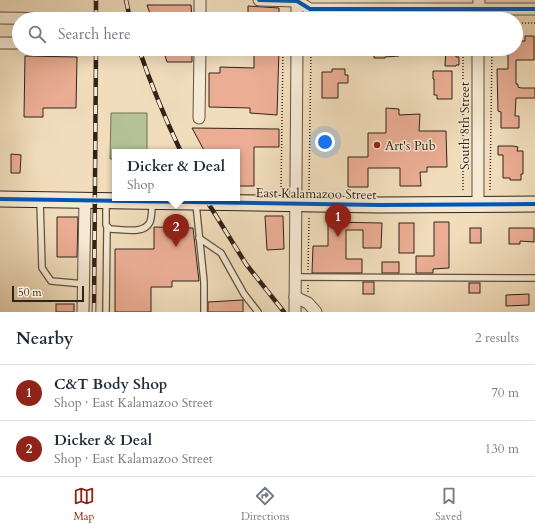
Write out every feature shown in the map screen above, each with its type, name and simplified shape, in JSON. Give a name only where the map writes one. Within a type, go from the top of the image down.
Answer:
[{"type":"street","points":[[200,0],[200,12]]},
{"type":"street","points":[[259,0],[297,1],[310,9],[535,9]]},
{"type":"street","points":[[297,1],[297,12]]},
{"type":"street","points":[[0,18],[12,18]]},
{"type":"street","points":[[0,42],[12,43]]},
{"type":"street","points":[[199,118],[200,56]]},
{"type":"street","points":[[295,312],[297,56]]},
{"type":"street","name":"South 8th Street","points":[[478,56],[478,204]]},
{"type":"street","name":"East Kalamazoo Street","points":[[0,199],[112,200]]},
{"type":"street","points":[[84,312],[85,200]]},
{"type":"street","name":"East Kalamazoo Street","points":[[153,201],[379,204],[535,204]]},
{"type":"street","points":[[295,296],[308,303],[316,312]]},
{"type":"lane","points":[[40,199],[42,268],[51,281],[84,284]]},
{"type":"lane","points":[[106,200],[106,312]]},
{"type":"lane","points":[[107,228],[143,230],[150,221],[153,201]]},
{"type":"lane","points":[[196,202],[204,282],[204,312]]},
{"type":"lane","points":[[199,238],[221,253],[244,294],[258,312]]},
{"type":"lane","points":[[295,277],[535,278]]},
{"type":"path","points":[[283,6],[283,12]]},
{"type":"path","points":[[523,23],[535,23]]},
{"type":"path","points":[[281,190],[283,56]]},
{"type":"path","points":[[310,190],[311,56]]},
{"type":"path","points":[[463,56],[463,190]]},
{"type":"path","points":[[490,190],[492,56]]},
{"type":"path","points":[[308,303],[309,218]]},
{"type":"green space","points":[[111,113],[147,113],[147,149],[112,149],[112,159],[110,159]]},
{"type":"building","points":[[147,5],[191,5],[192,12],[150,12]]},
{"type":"building","points":[[248,6],[279,8],[279,12],[248,12]]},
{"type":"building","points":[[525,36],[534,36],[534,60],[516,60],[516,84],[518,84],[518,87],[521,88],[535,88],[535,98],[516,98],[515,116],[519,116],[519,128],[501,128],[501,112],[498,111],[497,69],[508,69],[508,56],[523,56],[523,41],[525,41]]},
{"type":"building","points":[[25,56],[77,57],[76,108],[43,108],[43,117],[24,117]]},
{"type":"building","points":[[165,56],[192,56],[192,62],[167,62]]},
{"type":"building","points":[[254,56],[279,56],[277,115],[250,113],[250,108],[209,107],[209,73],[220,73],[220,67],[254,68]]},
{"type":"building","points":[[374,56],[399,56],[385,58],[374,58]]},
{"type":"building","points":[[446,56],[459,57],[459,65],[445,66]]},
{"type":"building","points":[[332,69],[345,69],[345,75],[348,75],[348,83],[338,83],[338,98],[322,98],[322,72],[332,72]]},
{"type":"building","points":[[433,71],[452,71],[452,99],[437,99],[437,95],[434,95]]},
{"type":"building","points":[[386,108],[399,109],[399,115],[420,114],[419,131],[446,131],[447,167],[427,167],[427,172],[420,172],[421,186],[400,186],[400,168],[368,168],[368,187],[348,187],[348,157],[368,157],[368,133],[386,133]]},
{"type":"building","points":[[192,128],[279,129],[279,147],[254,147],[254,186],[240,186],[240,149],[203,149]]},
{"type":"building","points":[[498,146],[518,147],[517,151],[523,151],[523,174],[521,174],[521,180],[510,180],[510,178],[503,178],[503,155],[498,155]]},
{"type":"building","points":[[11,154],[21,155],[20,173],[11,173]]},
{"type":"building","points":[[265,216],[283,216],[284,249],[267,250]]},
{"type":"building","points":[[57,217],[78,217],[77,257],[57,257]]},
{"type":"building","points":[[328,222],[382,223],[381,248],[363,248],[363,230],[346,230],[346,259],[362,259],[362,273],[312,273],[313,246],[328,246]]},
{"type":"building","points":[[434,222],[449,222],[449,268],[433,269],[433,273],[416,273],[416,256],[434,256]]},
{"type":"building","points":[[399,223],[414,223],[414,253],[399,253]]},
{"type":"building","points":[[154,227],[193,228],[199,281],[172,281],[172,287],[151,287],[151,312],[115,312],[115,249],[154,249]]},
{"type":"building","points":[[470,228],[481,228],[481,243],[470,243]]},
{"type":"building","points":[[509,228],[534,228],[534,242],[520,241],[520,244],[509,244]]},
{"type":"building","points":[[382,262],[399,262],[399,273],[382,273]]},
{"type":"building","points":[[363,282],[374,282],[374,294],[363,294]]},
{"type":"building","points":[[469,283],[480,283],[480,293],[469,293]]},
{"type":"building","points":[[529,294],[529,305],[506,306],[506,295]]},
{"type":"building","points":[[243,300],[243,312],[208,312],[208,302]]},
{"type":"building","points":[[56,304],[74,304],[74,312],[56,312]]},
{"type":"railway","points":[[96,0],[96,12]]},
{"type":"railway","points":[[126,0],[129,12]]},
{"type":"railway","points":[[94,312],[96,56]]},
{"type":"railway","points":[[141,56],[158,101],[180,149]]},
{"type":"railway","points":[[207,201],[246,264],[284,312]]},
{"type":"cycle path","points":[[259,0],[297,1],[310,9],[535,9]]},
{"type":"cycle path","points":[[0,199],[112,201]]},
{"type":"cycle path","points":[[126,201],[379,205],[535,204]]},
{"type":"place","name":"Art's Pub","points":[[377,145]]},
{"type":"place","name":"C&T Body Shop","points":[[338,237]]},
{"type":"place","name":"Dicker & Deal","points":[[176,247]]}]
